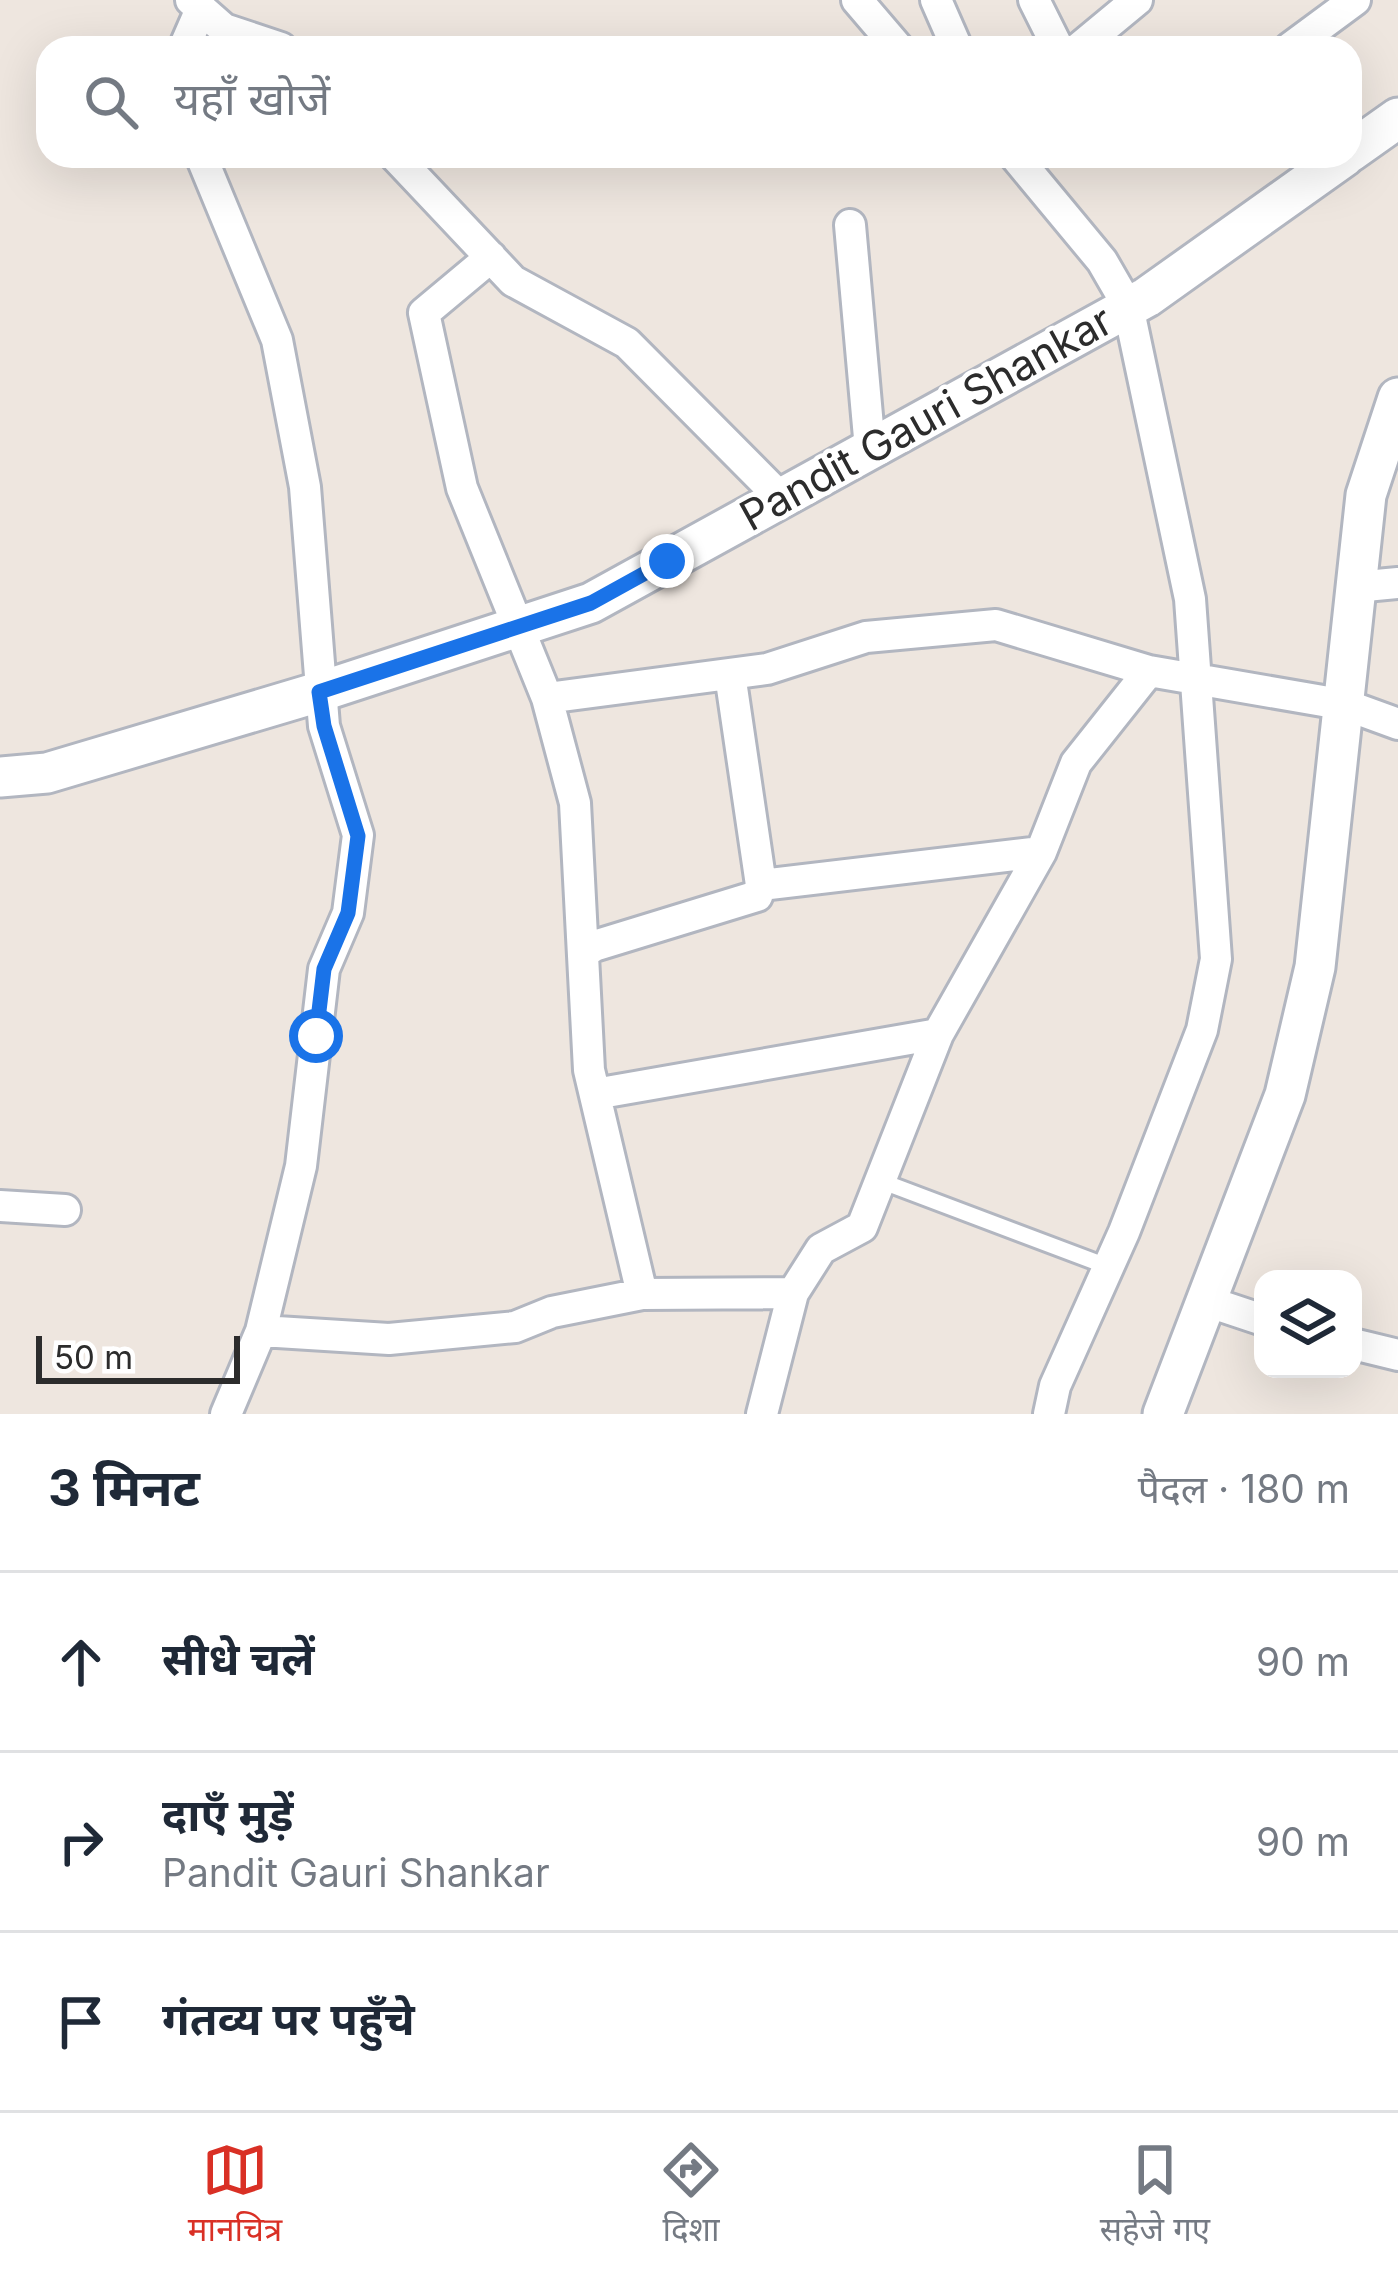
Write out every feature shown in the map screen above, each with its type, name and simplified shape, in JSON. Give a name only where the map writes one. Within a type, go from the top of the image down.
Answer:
[{"type":"street","points":[[857,0],[888,36]]},
{"type":"street","points":[[936,0],[952,36]]},
{"type":"street","points":[[1034,0],[1052,36]]},
{"type":"street","points":[[1094,36],[1137,0]]},
{"type":"street","points":[[1306,36],[1355,0]]},
{"type":"street","points":[[187,36],[196,4],[224,29],[245,36]]},
{"type":"street","name":"Pandit Gauri Shankar","points":[[1362,143],[1398,118]]},
{"type":"street","points":[[206,168],[277,340],[305,487],[324,726],[358,836],[348,913],[324,969],[301,1166],[261,1331],[226,1414]]},
{"type":"street","points":[[406,168],[513,281],[627,343],[781,498]]},
{"type":"street","points":[[1026,168],[1102,261],[1128,306],[1190,598],[1216,958],[1202,1030],[1109,1267],[1055,1385],[1048,1414]]},
{"type":"street","name":"Pandit Gauri Shankar","points":[[0,777],[46,773],[319,692],[591,603],[1147,297],[1327,168]]},
{"type":"street","points":[[850,225],[870,449]]},
{"type":"street","points":[[490,257],[424,313],[462,488],[547,698],[575,803],[589,1070],[643,1294]]},
{"type":"street","points":[[1162,1414],[1255,1178],[1290,1074],[1315,967],[1366,495],[1398,398]]},
{"type":"street","points":[[1355,587],[1398,583]]},
{"type":"street","points":[[547,698],[767,668],[866,637],[996,625],[1149,671],[1346,705],[1398,724]]},
{"type":"street","points":[[762,1414],[793,1293],[821,1249],[862,1227],[938,1034],[1041,853],[1076,763],[1149,671]]},
{"type":"street","points":[[583,952],[757,896],[761,885],[730,674]]},
{"type":"street","points":[[761,885],[1041,853]]},
{"type":"street","points":[[595,1094],[938,1034]]},
{"type":"street","points":[[0,1206],[65,1210]]},
{"type":"street","points":[[261,1331],[389,1339],[515,1327],[552,1312],[643,1294],[793,1293]]},
{"type":"street","points":[[1206,1300],[1254,1317]]},
{"type":"street","points":[[1362,1346],[1398,1355]]},
{"type":"lane","points":[[881,1181],[1109,1267]]},
{"type":"route","points":[[316,1036],[324,969],[348,913],[358,836],[324,726],[319,692],[591,603],[667,561]]}]
